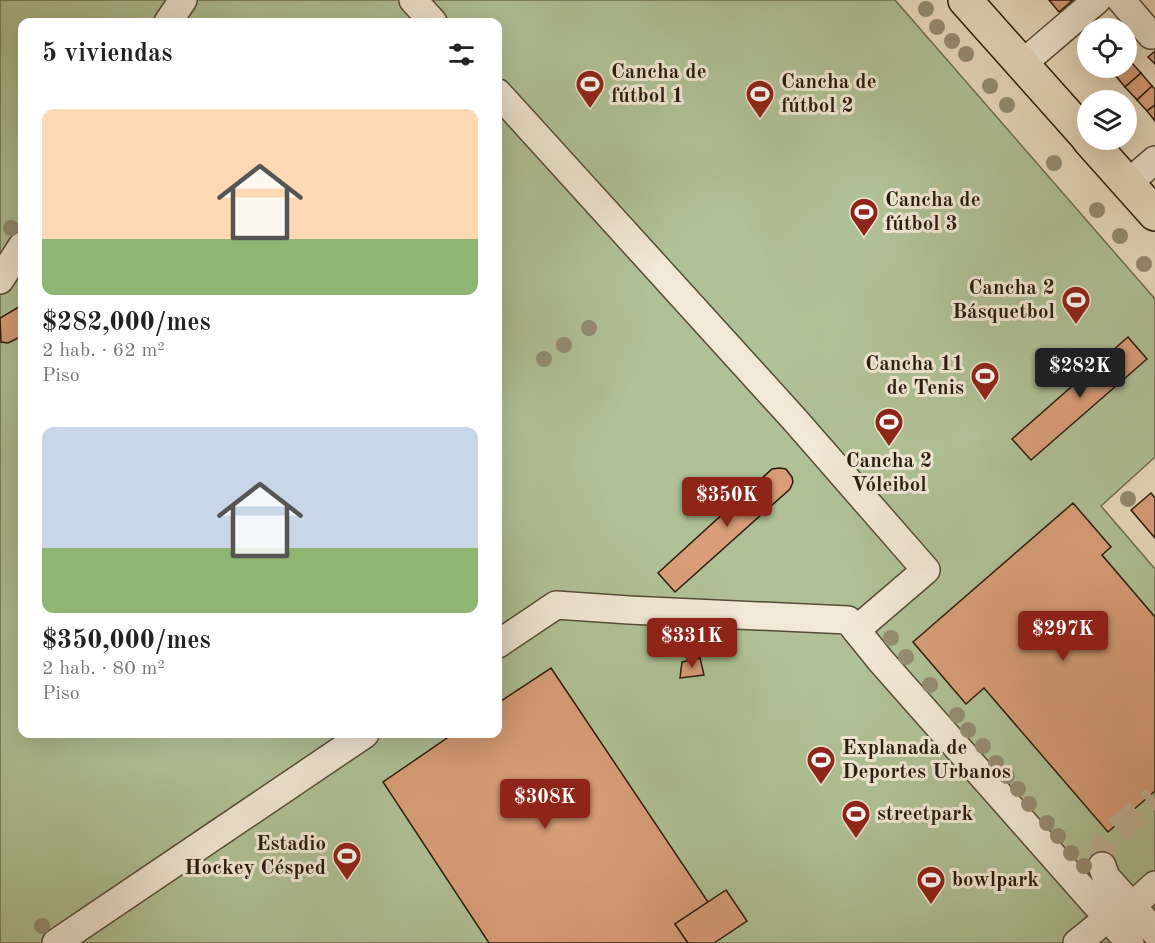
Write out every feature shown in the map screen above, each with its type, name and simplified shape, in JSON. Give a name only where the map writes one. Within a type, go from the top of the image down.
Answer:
[{"type":"main road","points":[[965,0],[1077,126]]},
{"type":"main road","points":[[1098,150],[1155,214]]},
{"type":"street","points":[[171,18],[183,0]]},
{"type":"street","points":[[413,0],[429,18]]},
{"type":"street","points":[[1022,64],[1097,0]]},
{"type":"street","points":[[1121,0],[1151,35]]},
{"type":"street","points":[[502,97],[795,420],[926,570],[856,630]]},
{"type":"street","points":[[1128,183],[1155,160]]},
{"type":"street","points":[[0,280],[18,252]]},
{"type":"street","points":[[502,641],[556,605],[848,620],[881,661],[1130,943]]},
{"type":"street","points":[[56,943],[359,738]]},
{"type":"street","points":[[1102,866],[1106,877],[1155,932]]},
{"type":"street","points":[[1131,906],[1155,885]]},
{"type":"street","points":[[1077,943],[1108,918]]},
{"type":"green space","points":[[0,0],[895,0],[1155,299],[1155,457],[1101,506],[1155,569],[1155,943],[0,943]]},
{"type":"building","points":[[1049,0],[1073,0],[1059,12]]},
{"type":"building","points":[[1155,51],[1155,64],[1148,57]]},
{"type":"building","points":[[1141,73],[1152,86],[1137,100],[1137,90],[1128,90],[1125,87]]},
{"type":"building","points":[[1117,78],[1135,78],[1125,87]]},
{"type":"building","points":[[1152,86],[1155,89],[1155,105],[1147,111],[1137,100]]},
{"type":"building","points":[[1155,105],[1155,121],[1147,111]]},
{"type":"building","points":[[18,307],[18,338],[8,343],[1,342],[0,318]]},
{"type":"building","points":[[1128,337],[1147,359],[1031,460],[1012,439]]},
{"type":"building","points":[[772,469],[786,469],[792,477],[793,482],[790,489],[675,592],[658,573]]},
{"type":"building","points":[[1151,493],[1155,498],[1155,538],[1131,510]]},
{"type":"building","points":[[1073,503],[1111,547],[1102,555],[1155,617],[1155,791],[1108,832],[984,688],[966,704],[913,642]]},
{"type":"building","points":[[700,658],[704,675],[680,678],[682,662]]},
{"type":"building","points":[[551,668],[708,902],[675,924],[688,943],[489,943],[383,782],[447,738],[502,738],[502,700]]},
{"type":"building","points":[[726,890],[747,921],[714,943],[688,943],[675,924]]},
{"type":"tunnel","points":[[1102,866],[1105,845],[1113,834],[1155,799]]},
{"type":"place","name":"Cancha de fútbol 1","points":[[590,110]]},
{"type":"place","name":"Cancha de fútbol 2","points":[[760,120]]},
{"type":"place","name":"Cancha de fútbol 3","points":[[864,238]]},
{"type":"place","name":"Cancha 2 Básquetbol","points":[[1076,326]]},
{"type":"place","name":"Cancha 11 de Tenis","points":[[985,402]]},
{"type":"place","name":"Cancha 2 Vóleibol","points":[[889,448]]},
{"type":"place","name":"Explanada de Deportes Urbanos","points":[[821,786]]},
{"type":"place","name":"streetpark","points":[[856,840]]},
{"type":"place","name":"Estadio Hockey Césped","points":[[347,882]]},
{"type":"place","name":"bowlpark","points":[[931,906]]}]
